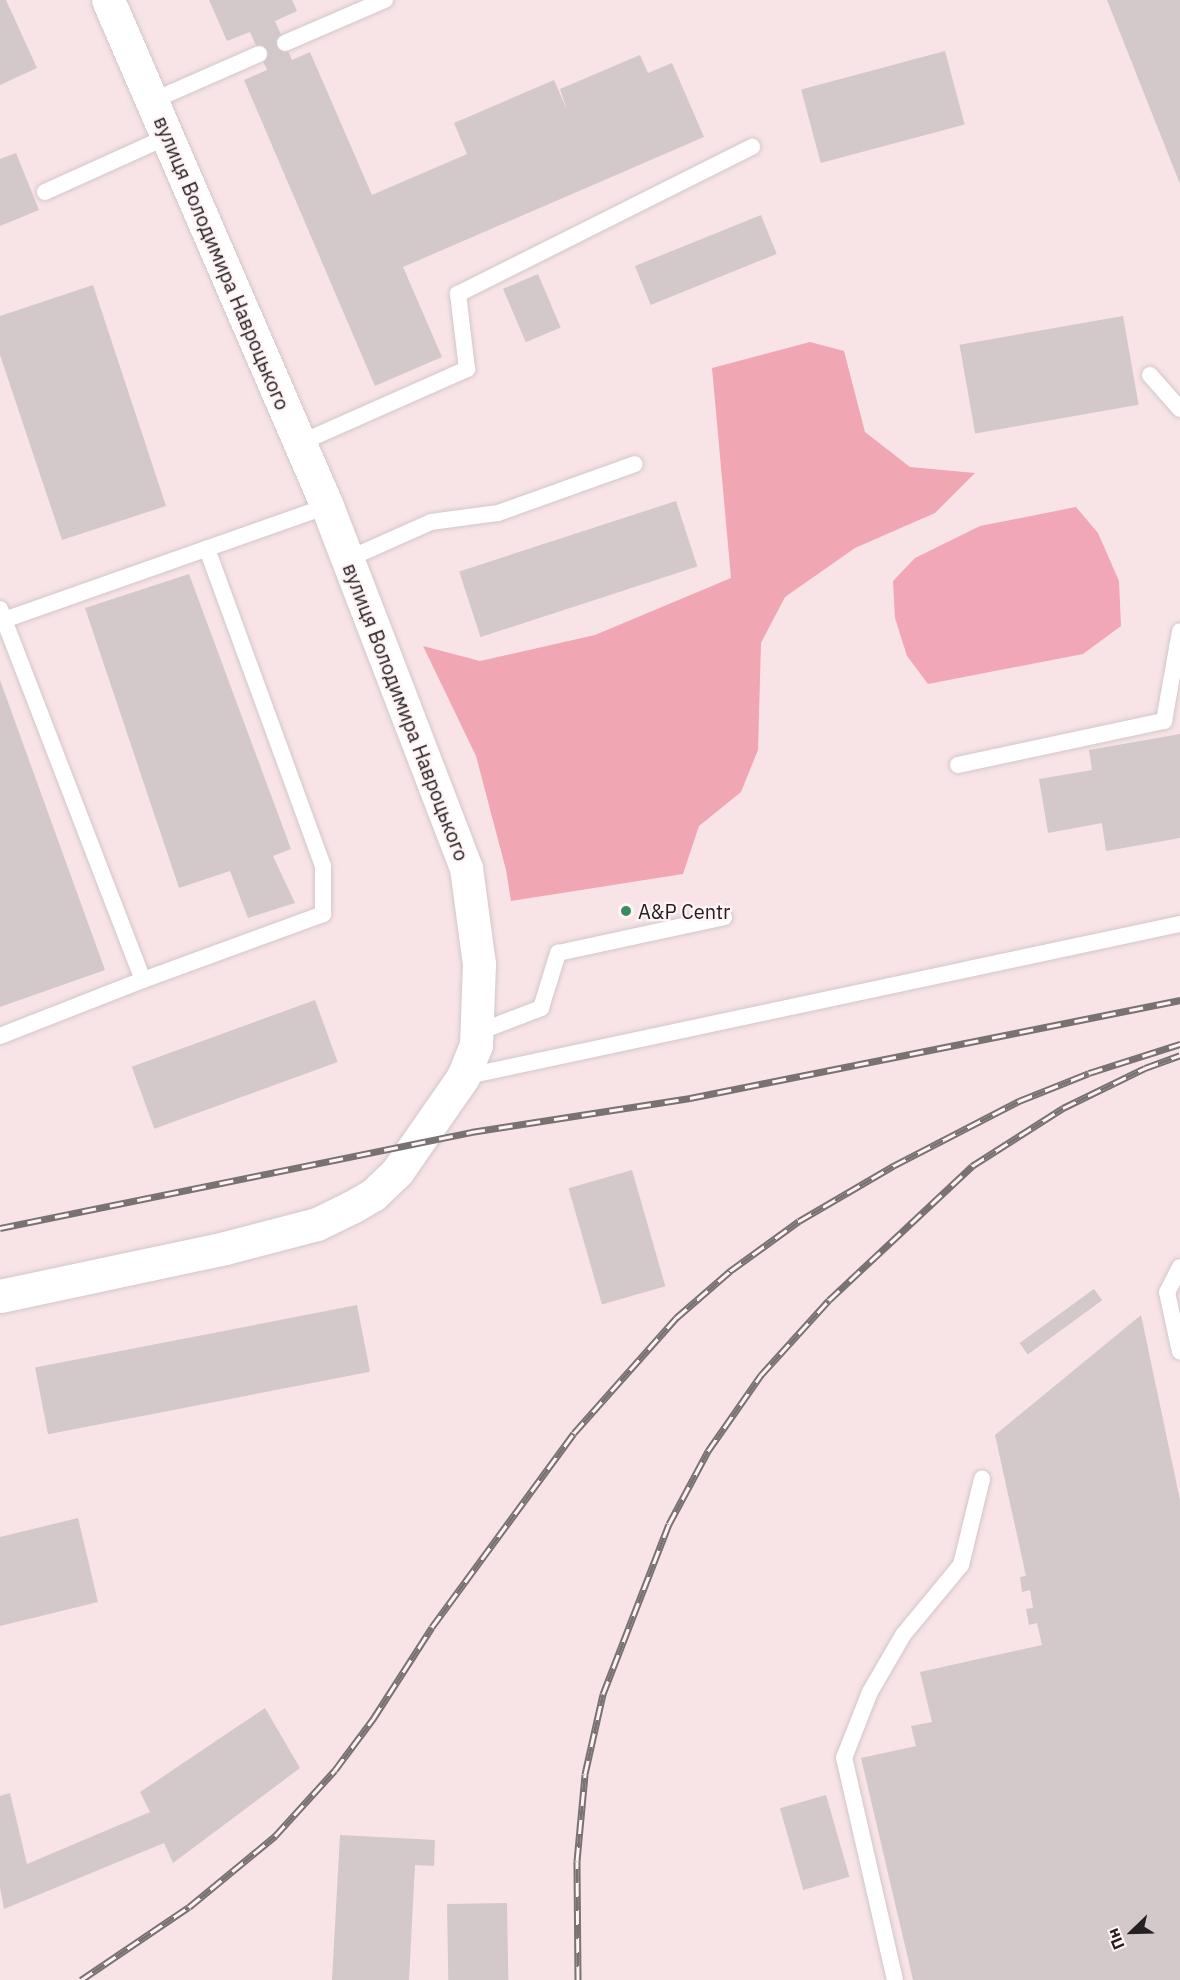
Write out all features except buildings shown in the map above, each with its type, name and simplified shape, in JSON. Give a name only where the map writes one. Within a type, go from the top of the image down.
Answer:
[{"type":"street","name":"вулиця Володимира Навроцького","points":[[0,1296],[225,1248],[317,1224],[343,1211],[373,1195],[397,1172],[463,1077],[476,1045],[478,964],[466,868],[327,506],[108,0]]},
{"type":"lane","points":[[285,43],[385,0]]},
{"type":"lane","points":[[152,101],[259,54]]},
{"type":"lane","points":[[45,192],[167,137]]},
{"type":"lane","points":[[300,443],[466,369],[458,294],[752,147]]},
{"type":"lane","points":[[1150,375],[1180,409]]},
{"type":"lane","points":[[348,559],[431,522],[498,513],[635,465]]},
{"type":"lane","points":[[143,980],[2,615],[207,549],[327,506]]},
{"type":"lane","points":[[0,1036],[143,980],[323,914],[323,866],[207,549]]},
{"type":"lane","points":[[958,765],[1164,721],[1180,631]]},
{"type":"lane","points":[[476,1033],[541,1008],[558,953],[724,917]]},
{"type":"lane","points":[[463,1077],[1180,924]]},
{"type":"lane","points":[[1180,1267],[1167,1292],[1180,1352]]},
{"type":"lane","points":[[896,1980],[844,1758],[870,1692],[903,1635],[961,1565],[982,1479]]},
{"type":"shaded area","points":[[0,0],[1180,0],[1180,1980],[0,1980]]},
{"type":"shaded area","points":[[810,342],[844,351],[865,432],[910,467],[975,473],[935,513],[855,548],[785,597],[761,643],[758,750],[741,792],[699,826],[683,874],[511,901],[506,870],[476,756],[423,646],[480,661],[595,635],[731,578],[712,368]]},
{"type":"shaded area","points":[[1076,507],[1098,533],[1119,581],[1121,626],[1083,654],[928,684],[907,656],[895,618],[893,581],[915,558],[980,526]]},
{"type":"railway","points":[[0,1228],[471,1132],[690,1098],[1180,1000]]},
{"type":"railway","points":[[81,1980],[189,1907],[275,1836],[335,1770],[373,1719],[432,1627],[574,1433],[676,1318],[730,1271],[799,1221],[893,1166],[1019,1101],[1089,1073],[1180,1044]]},
{"type":"railway","points":[[578,1980],[577,1861],[585,1774],[603,1694],[669,1524],[708,1451],[761,1375],[829,1300],[972,1166],[1063,1108],[1145,1068],[1180,1055]]},
{"type":"place","name":"A&P Centr","points":[[626,911]]}]
